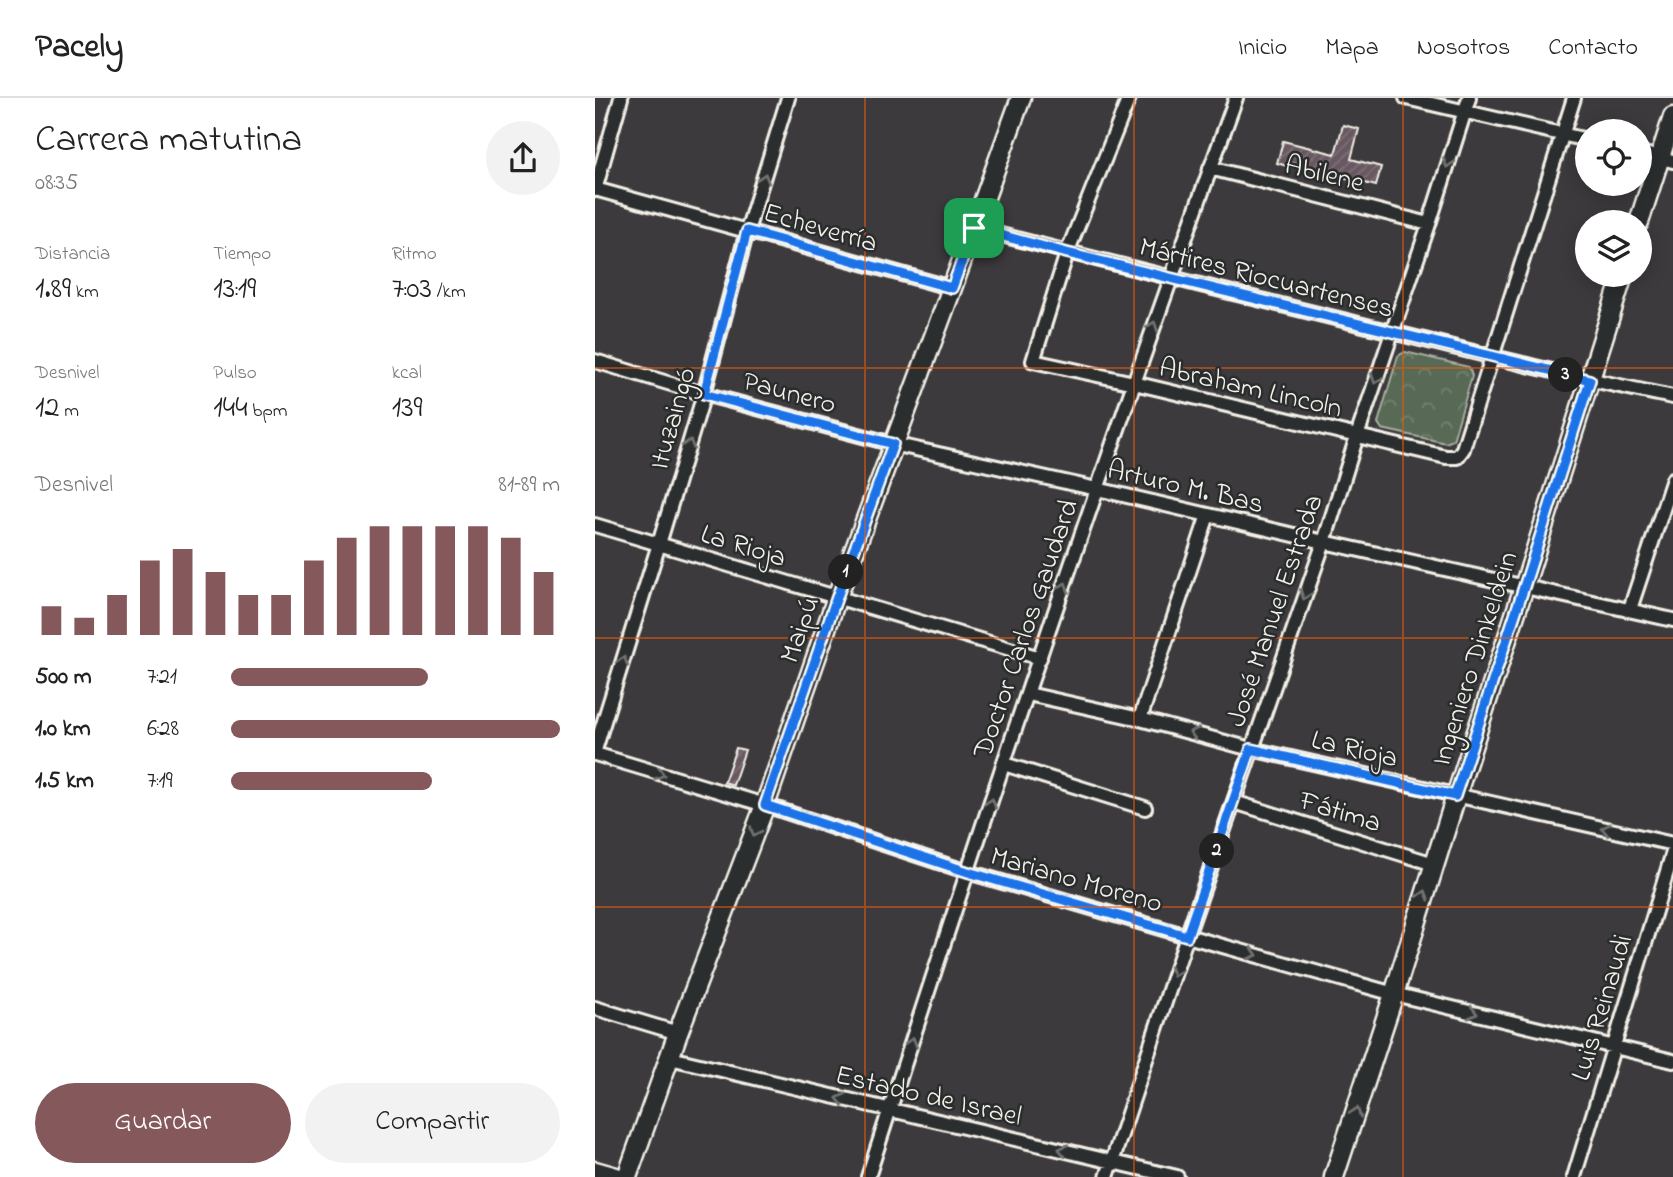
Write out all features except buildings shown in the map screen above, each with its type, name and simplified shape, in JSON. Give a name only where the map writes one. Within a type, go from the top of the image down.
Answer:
[{"type":"main road","name":"Maipú","points":[[627,1177],[1021,98]]},
{"type":"main road","points":[[1644,210],[1666,159],[1673,117]]},
{"type":"main road","name":"Ingeniero Dinkeldein","points":[[1334,1177],[1619,287]]},
{"type":"main road","points":[[595,1171],[616,1177]]},
{"type":"street","points":[[595,190],[621,98]]},
{"type":"street","name":"Ituzaingó","points":[[595,752],[704,394],[747,231],[788,98]]},
{"type":"street","points":[[1067,253],[1129,98]]},
{"type":"street","name":"Doctor Carlos Gaudard","points":[[868,1177],[1097,489],[1236,98]]},
{"type":"street","points":[[1406,98],[1575,138]]},
{"type":"street","name":"José Manuel Estrada","points":[[1107,1177],[1187,936],[1324,542],[1469,98]]},
{"type":"street","points":[[1492,357],[1574,98]]},
{"type":"street","name":"Abilene","points":[[1210,169],[1429,224]]},
{"type":"street","name":"Echeverría","points":[[595,190],[952,288]]},
{"type":"street","name":"Mártires Riocuartenses","points":[[974,228],[1492,357],[1673,397]]},
{"type":"street","name":"Abraham Lincoln","points":[[1067,253],[1033,361],[1446,457],[1457,457],[1463,449],[1492,357]]},
{"type":"street","name":"Paunero","points":[[595,361],[704,394],[893,444]]},
{"type":"street","name":"Arturo M. Bas","points":[[893,444],[1673,620]]},
{"type":"street","points":[[1630,609],[1673,479]]},
{"type":"street","points":[[1140,719],[1208,515]]},
{"type":"street","name":"La Rioja","points":[[595,525],[1040,658]]},
{"type":"street","name":"La Rioja","points":[[1028,694],[1140,719],[1251,749],[1673,844]]},
{"type":"street","name":"Mariano Moreno","points":[[595,752],[968,872],[1187,936],[1394,994],[1673,1061]]},
{"type":"street","points":[[1004,764],[1145,808]]},
{"type":"street","name":"Fátima","points":[[1234,802],[1434,864]]},
{"type":"street","name":"Luis Reinaudi","points":[[1574,1177],[1673,852]]},
{"type":"street","points":[[595,1008],[678,1033]]},
{"type":"street","name":"Estado de Israel","points":[[670,1058],[1177,1177]]},
{"type":"green space","points":[[1405,352],[1469,367],[1472,376],[1453,440],[1446,443],[1382,429],[1378,423],[1398,356]]},
{"type":"route","points":[[974,228],[1590,380],[1455,796],[1251,749],[1187,936],[968,872],[765,805],[893,444],[704,394],[747,231],[952,288],[974,228]]}]
